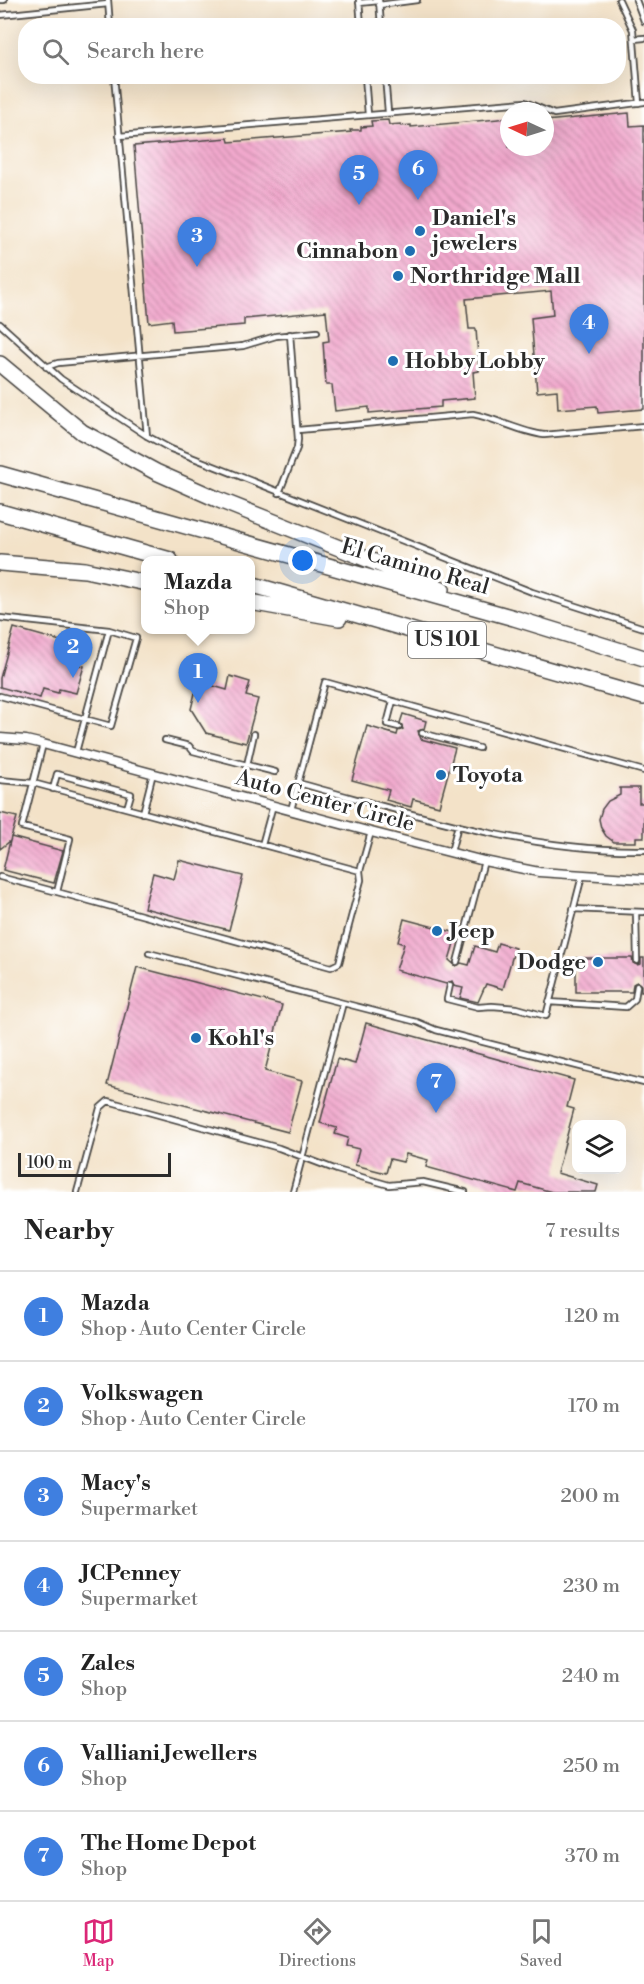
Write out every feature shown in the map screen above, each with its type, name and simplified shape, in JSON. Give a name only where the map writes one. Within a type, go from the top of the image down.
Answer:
[{"type":"highway","points":[[0,364],[82,432],[156,472],[219,500],[514,618]]},
{"type":"highway","name":"El Camino Real","points":[[0,474],[514,618],[644,658]]},
{"type":"highway","points":[[0,512],[153,556]]},
{"type":"highway","points":[[0,563],[85,570],[141,582]]},
{"type":"highway","name":"US 101","points":[[255,585],[644,697]]},
{"type":"highway","points":[[255,603],[421,633]]},
{"type":"street","name":"Auto Center Circle","points":[[0,738],[43,744],[484,861],[539,872],[644,879]]},
{"type":"lane","points":[[360,18],[359,2],[417,0]]},
{"type":"lane","points":[[119,136],[525,102],[554,114],[641,103],[633,30],[619,0]]},
{"type":"lane","points":[[636,0],[644,21]]},
{"type":"lane","points":[[0,15],[108,2],[109,18]]},
{"type":"lane","points":[[379,2],[380,18]]},
{"type":"lane","points":[[634,39],[644,38]]},
{"type":"lane","points":[[115,84],[147,436]]},
{"type":"lane","points":[[366,84],[368,114]]},
{"type":"lane","points":[[386,84],[388,112]]},
{"type":"lane","points":[[0,324],[61,379],[147,436],[171,449],[532,591],[644,628]]},
{"type":"lane","points":[[46,367],[58,363],[243,346],[276,336],[317,332]]},
{"type":"lane","points":[[279,493],[297,448],[298,430],[290,334]]},
{"type":"lane","points":[[298,430],[473,414],[489,417],[532,434],[544,435],[644,426]]},
{"type":"lane","points":[[0,618],[109,630],[136,638],[111,726],[0,696]]},
{"type":"lane","points":[[76,753],[109,630]]},
{"type":"lane","points":[[291,810],[325,682],[644,771]]},
{"type":"lane","points":[[393,701],[387,724],[399,728]]},
{"type":"lane","points":[[247,765],[254,734]]},
{"type":"lane","points":[[422,734],[479,748]]},
{"type":"lane","points":[[165,740],[189,746],[193,751],[275,772]]},
{"type":"lane","points":[[43,744],[22,827],[70,839],[57,892]]},
{"type":"lane","points":[[143,813],[153,773]]},
{"type":"lane","points":[[53,789],[57,774],[130,794],[127,808]]},
{"type":"lane","points":[[0,780],[33,783],[360,871]]},
{"type":"lane","points":[[298,783],[458,825],[557,845],[600,850],[644,850]]},
{"type":"lane","points":[[262,845],[273,805]]},
{"type":"lane","points":[[451,852],[458,825]]},
{"type":"lane","points":[[0,877],[331,966],[339,963],[371,832]]},
{"type":"lane","points":[[457,962],[484,861]]},
{"type":"lane","points":[[450,985],[447,999],[478,1007],[517,1008],[546,1016],[582,876]]},
{"type":"lane","points":[[573,909],[644,912]]},
{"type":"lane","points":[[636,912],[637,961]]},
{"type":"lane","points":[[150,953],[644,1083]]},
{"type":"lane","points":[[549,1002],[626,1006],[635,999],[637,986]]},
{"type":"lane","points":[[293,1192],[343,1003]]},
{"type":"lane","points":[[77,1192],[100,1108],[108,1101],[279,1148],[337,1170],[389,1185],[423,1182],[465,1192]]},
{"type":"building","name":"Northridge Mall","points":[[629,113],[630,126],[644,125],[644,409],[598,413],[597,406],[558,409],[557,390],[537,392],[531,318],[553,315],[551,291],[466,299],[469,329],[476,329],[479,371],[473,372],[475,398],[441,401],[441,407],[369,413],[369,407],[335,411],[332,385],[326,385],[323,342],[329,341],[326,311],[244,319],[244,325],[173,331],[172,320],[149,323],[134,146],[228,138],[229,142],[351,132],[350,130],[361,130],[361,127],[372,126],[371,121],[388,120],[389,125],[401,124],[401,126],[411,125],[411,127],[500,119],[500,156],[554,156],[554,120]]},
{"type":"building","points":[[14,628],[64,642],[61,653],[77,658],[75,664],[84,666],[76,693],[59,689],[58,693],[43,689],[40,698],[0,687],[0,678]]},
{"type":"building","points":[[230,676],[250,682],[246,696],[258,699],[246,743],[206,733],[191,709],[195,693],[210,685],[227,690]]},
{"type":"building","points":[[403,714],[426,721],[424,729],[418,731],[421,739],[455,748],[439,806],[413,799],[411,807],[386,800],[389,790],[352,780],[367,726],[397,735],[398,731],[403,729],[400,723]]},
{"type":"building","points":[[620,788],[639,788],[639,803],[644,803],[644,837],[636,837],[636,842],[614,842],[601,828],[599,819],[602,809],[608,801],[620,795]]},
{"type":"building","points":[[0,813],[17,817],[10,841],[0,849]]},
{"type":"building","points":[[11,837],[63,851],[54,883],[3,870]]},
{"type":"building","points":[[179,860],[243,876],[229,930],[144,908],[153,873],[174,879]]},
{"type":"building","points":[[404,919],[457,933],[449,960],[456,966],[461,963],[469,965],[475,946],[495,952],[498,943],[515,948],[503,989],[486,984],[478,1002],[460,998],[463,988],[454,986],[452,981],[446,984],[396,970],[404,944],[398,942]]},
{"type":"building","points":[[576,958],[632,958],[633,963],[637,965],[641,964],[641,958],[644,958],[644,992],[641,992],[641,985],[637,982],[633,984],[632,992],[576,992]]},
{"type":"building","name":"Kohl's","points":[[137,967],[282,1005],[265,1071],[302,1081],[288,1132],[107,1085]]},
{"type":"building","points":[[366,1023],[574,1080],[567,1107],[574,1109],[557,1173],[598,1185],[596,1192],[552,1192],[520,1183],[517,1192],[426,1167],[428,1160],[406,1154],[403,1162],[390,1159],[386,1173],[355,1165],[359,1149],[346,1146],[348,1138],[335,1134],[337,1128],[320,1123],[337,1059],[355,1064]]},
{"type":"place","name":"Valliani Jewellers","points":[[418,200]]},
{"type":"place","name":"Zales","points":[[359,205]]},
{"type":"place","name":"Daniel's jewelers","points":[[420,231]]},
{"type":"place","name":"Cinnabon","points":[[410,251]]},
{"type":"place","name":"Macy's","points":[[197,267]]},
{"type":"place","name":"Northridge Mall","points":[[398,276]]},
{"type":"place","name":"JCPenney","points":[[589,354]]},
{"type":"place","name":"Hobby Lobby","points":[[393,361]]},
{"type":"place","name":"Volkswagen","points":[[73,678]]},
{"type":"place","name":"Mazda","points":[[198,703]]},
{"type":"place","name":"Toyota","points":[[441,775]]},
{"type":"place","name":"Jeep","points":[[437,931]]},
{"type":"place","name":"Dodge","points":[[598,962]]},
{"type":"place","name":"Kohl's","points":[[196,1038]]},
{"type":"place","name":"The Home Depot","points":[[436,1113]]}]
